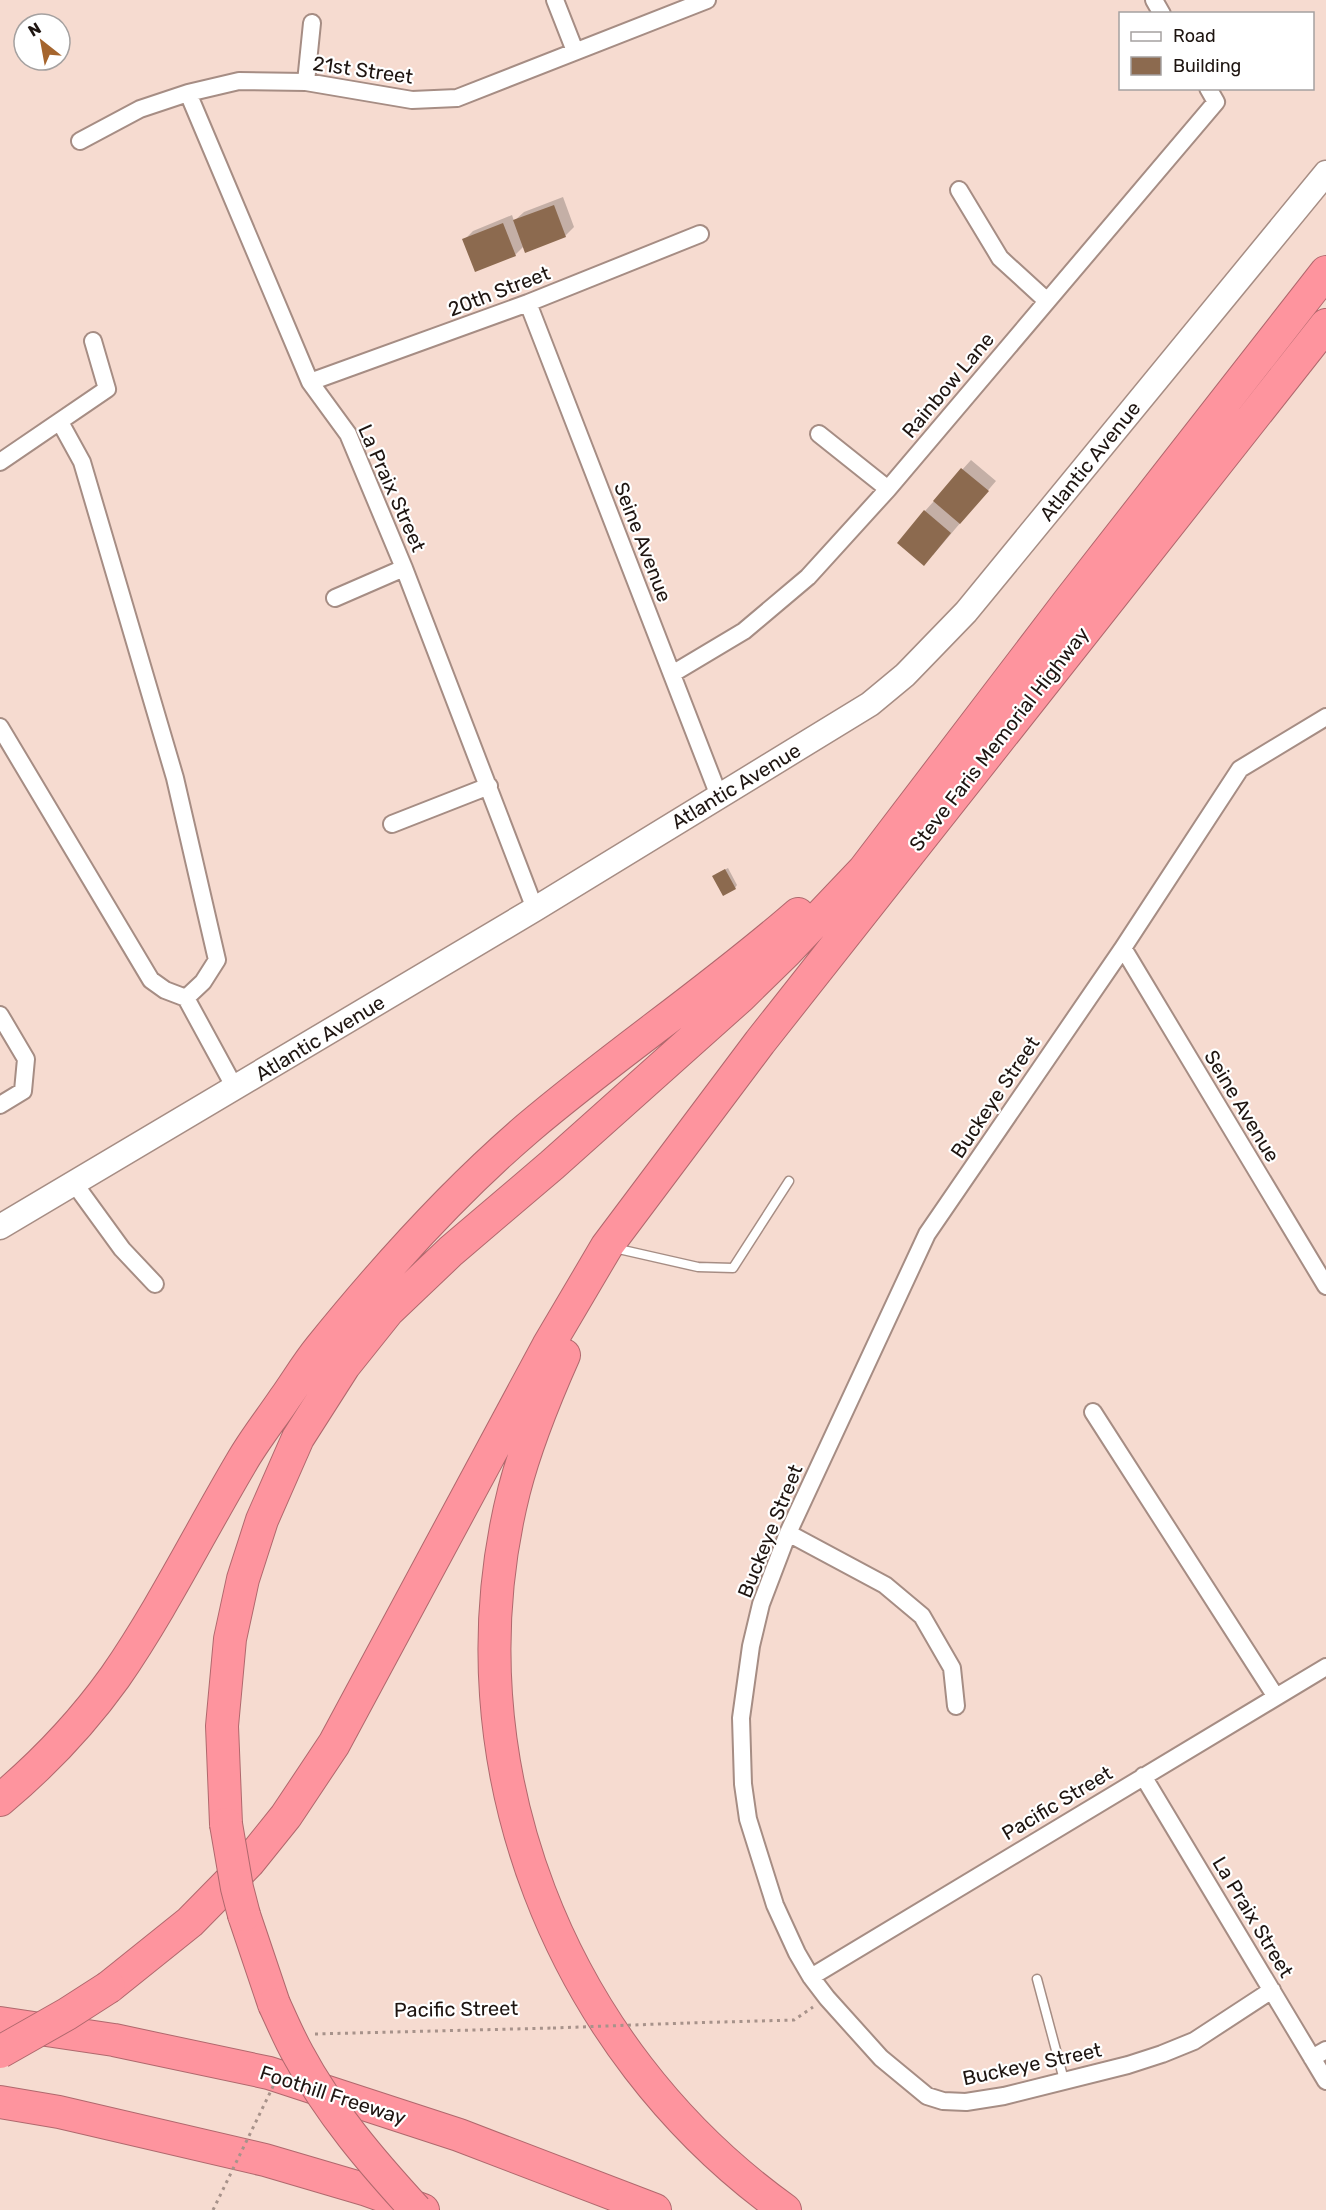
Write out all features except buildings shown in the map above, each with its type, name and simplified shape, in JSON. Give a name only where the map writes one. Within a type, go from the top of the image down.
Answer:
[{"type":"highway","name":"Steve Faris Memorial Highway","points":[[1069,601],[1326,272]]},
{"type":"highway","name":"Steve Faris Memorial Highway","points":[[616,1246],[676,1155],[760,1042],[1326,325]]},
{"type":"highway","points":[[0,1800],[24,1780],[71,1732],[116,1676],[159,1608],[243,1459],[317,1351],[393,1261],[461,1191],[526,1130],[780,930],[855,861],[1069,601]]},
{"type":"highway","points":[[416,2210],[372,2162],[328,2103],[298,2054],[274,2004],[256,1955],[237,1888],[226,1824],[222,1726],[230,1639],[243,1579],[262,1520],[298,1438],[345,1365],[388,1311],[451,1251],[552,1165],[740,997],[820,917],[864,870],[1069,601]]},
{"type":"highway","points":[[0,2052],[109,1987],[190,1922],[249,1862],[286,1816],[334,1744],[548,1346],[616,1246]]},
{"type":"highway","points":[[616,1246],[535,1424],[514,1492],[502,1559],[495,1624],[496,1692],[501,1744],[510,1796],[536,1884],[560,1940],[609,2027],[654,2090],[704,2144],[785,2210]]},
{"type":"highway","name":"Foothill Freeway","points":[[0,2023],[114,2040],[269,2073],[459,2135],[655,2210]]},
{"type":"highway","points":[[0,2102],[60,2112],[265,2160],[367,2190],[423,2210]]},
{"type":"street","points":[[555,0],[575,51]]},
{"type":"street","name":"21st Street","points":[[80,141],[140,109],[188,93],[239,81],[306,82],[412,100],[458,98],[706,0]]},
{"type":"street","points":[[306,82],[312,23]]},
{"type":"street","name":"Rainbow Lane","points":[[672,674],[744,631],[808,577],[888,489],[1216,102],[1209,90]]},
{"type":"street","name":"La Praix Street","points":[[188,93],[310,382],[348,435],[404,568],[536,909]]},
{"type":"street","name":"Atlantic Avenue","points":[[0,1227],[536,909],[870,704],[937,645],[974,603],[1326,173]]},
{"type":"street","points":[[959,190],[1000,258],[1047,301]]},
{"type":"street","name":"20th Street","points":[[310,382],[528,303],[700,234]]},
{"type":"street","name":"Seine Avenue","points":[[528,303],[719,796]]},
{"type":"street","points":[[0,462],[107,389],[93,341]]},
{"type":"street","points":[[60,422],[81,462],[175,778],[217,960],[203,982],[186,998]]},
{"type":"street","points":[[819,434],[888,489]]},
{"type":"street","points":[[335,598],[404,568]]},
{"type":"street","name":"Buckeye Street","points":[[1272,1990],[1194,2041],[1128,2065],[1004,2096],[966,2102],[943,2101],[927,2096],[881,2058],[811,1977],[797,1953],[775,1905],[755,1848],[748,1819],[740,1748],[744,1686],[761,1604],[788,1533],[927,1234],[1123,948],[1240,769],[1326,717]]},
{"type":"street","points":[[0,727],[151,980],[165,990],[186,998],[235,1088]]},
{"type":"street","points":[[392,824],[489,786]]},
{"type":"street","name":"Seine Avenue","points":[[1123,948],[1326,1286]]},
{"type":"street","points":[[0,1016],[26,1059],[23,1090],[0,1105]]},
{"type":"street","points":[[74,1183],[122,1250],[155,1284]]},
{"type":"street","points":[[1093,1413],[1276,1697]]},
{"type":"street","points":[[788,1533],[885,1585],[922,1616],[952,1668],[956,1706]]},
{"type":"street","name":"Pacific Street","points":[[811,1977],[1326,1667]]},
{"type":"street","name":"La Praix Street","points":[[1143,1776],[1272,1990],[1319,2054],[1326,2081]]},
{"type":"lane","points":[[616,1246],[699,1268],[733,1268],[789,1181]]},
{"type":"lane","points":[[1037,1979],[1064,2080]]},
{"type":"path","name":"Pacific Street","points":[[311,2034],[794,2020],[807,2011]]},
{"type":"path","points":[[213,2210],[286,2061]]}]
